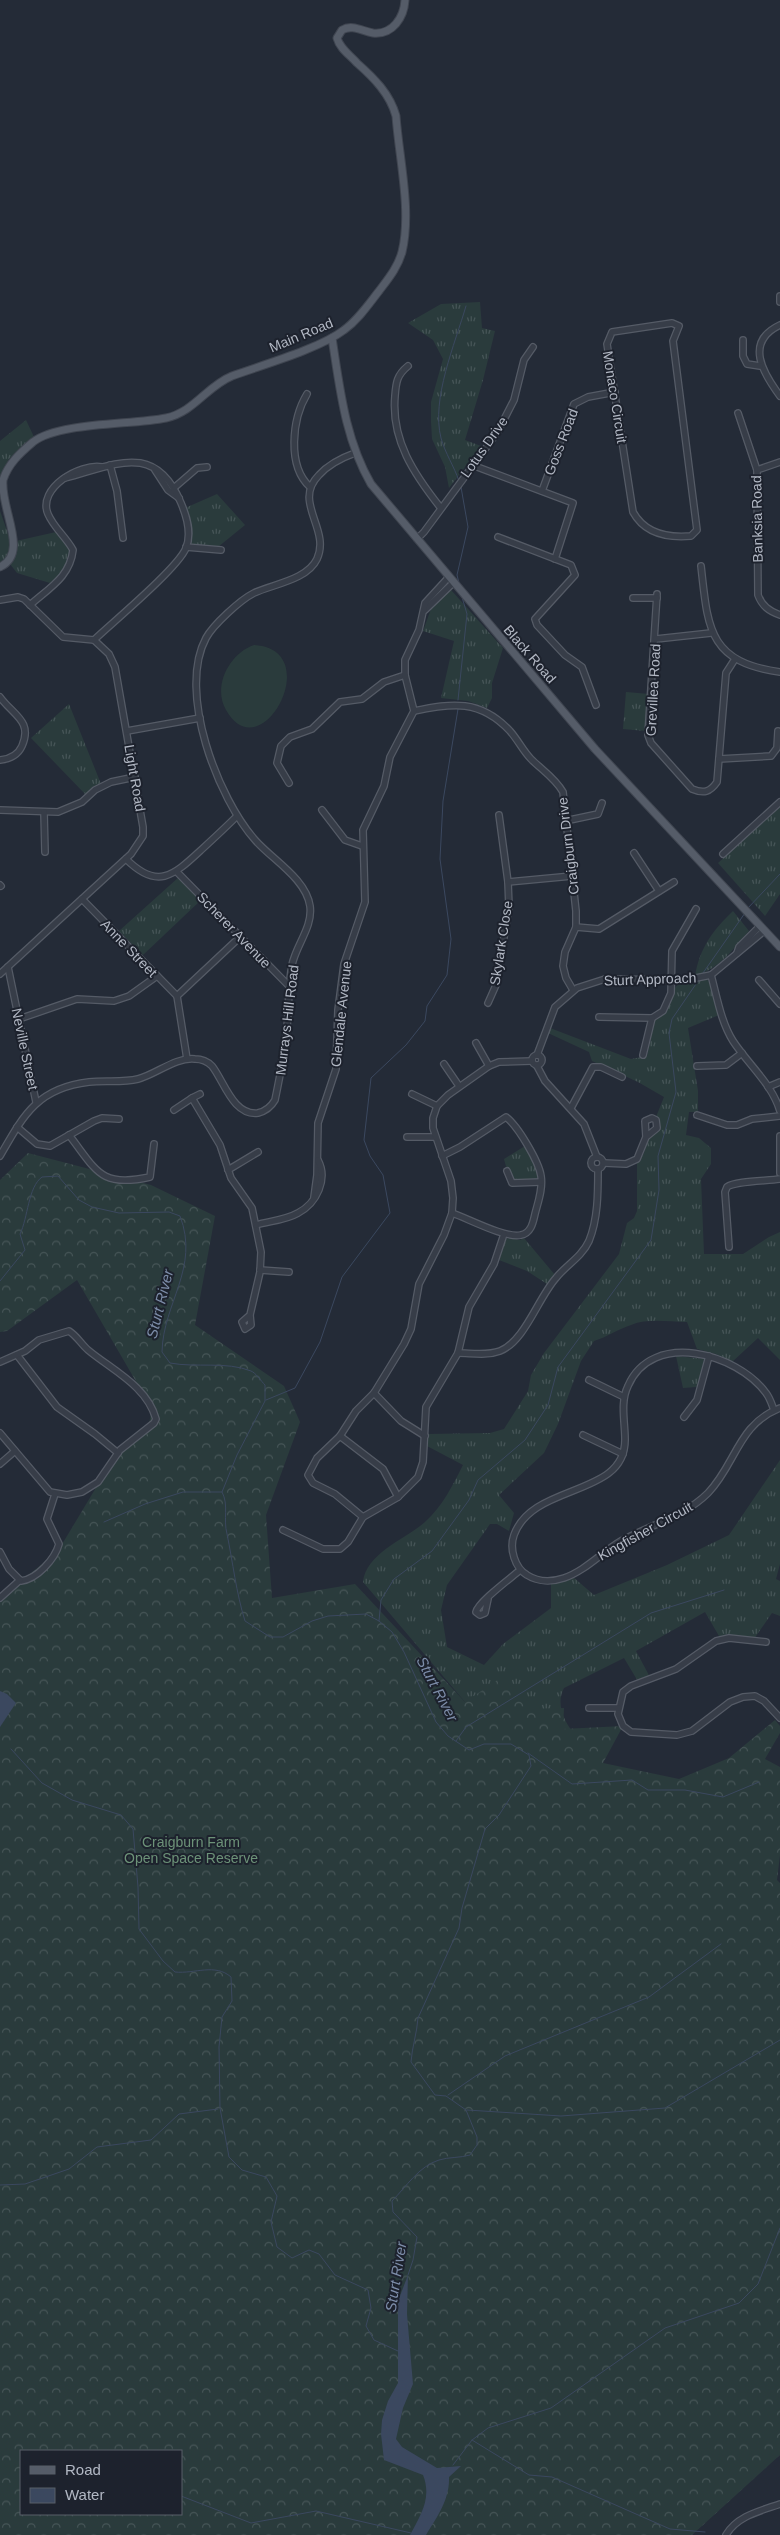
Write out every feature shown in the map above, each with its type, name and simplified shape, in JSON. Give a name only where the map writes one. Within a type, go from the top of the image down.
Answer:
[{"type":"main road","name":"Main Road","points":[[0,567],[12,557],[14,548],[4,510],[3,482],[12,461],[34,441],[58,431],[167,418],[186,412],[221,380],[332,338],[355,321],[397,264],[403,240],[405,204],[393,105],[382,88],[342,49],[338,36],[342,30],[350,27],[375,33],[387,31],[400,20],[405,0]]},
{"type":"main road","name":"Black Road","points":[[332,338],[343,407],[355,453],[371,484],[458,590],[595,749],[780,947]]},
{"type":"street","points":[[780,296],[780,302]]},
{"type":"street","name":"Monaco Circuit","points":[[676,324],[679,326],[674,341],[697,530],[691,536],[672,537],[649,530],[633,512],[614,392],[607,344],[610,334],[612,332],[676,324]]},
{"type":"street","points":[[780,325],[764,339],[759,350],[760,366],[780,396]]},
{"type":"street","points":[[743,340],[743,356],[748,364],[760,366]]},
{"type":"street","name":"Lotus Drive","points":[[417,539],[497,433],[514,400],[524,360],[533,347]]},
{"type":"street","points":[[408,366],[396,380],[393,411],[396,435],[420,478],[440,508]]},
{"type":"street","name":"Goss Road","points":[[542,491],[574,404],[588,397],[614,392]]},
{"type":"street","points":[[307,394],[297,417],[295,442],[297,466],[302,480],[310,487],[315,478],[334,462],[355,453]]},
{"type":"street","name":"Banksia Road","points":[[738,413],[757,470],[758,595],[761,603],[768,610],[780,615]]},
{"type":"street","points":[[0,600],[18,597],[24,599],[30,605],[62,637],[94,640],[175,563],[186,547],[188,524],[175,488],[155,470],[142,462],[78,469],[65,478],[51,491],[47,513],[73,550],[72,564],[66,574],[30,605]]},
{"type":"street","points":[[757,470],[780,462]]},
{"type":"street","points":[[110,465],[117,491],[123,538]]},
{"type":"street","points":[[472,465],[573,503],[555,559]]},
{"type":"street","points":[[175,488],[197,468],[207,467]]},
{"type":"street","points":[[155,470],[168,490],[179,498]]},
{"type":"street","name":"Murrays Hill Road","points":[[187,1059],[204,1060],[211,1065],[232,1099],[241,1107],[255,1113],[271,1107],[275,1100],[292,964],[309,923],[310,905],[300,885],[256,841],[237,816],[212,765],[200,718],[197,688],[199,661],[206,637],[247,597],[304,573],[317,560],[321,540],[308,502],[310,487]]},
{"type":"street","points":[[498,537],[571,565],[575,575],[535,619],[537,625],[565,655],[582,667],[596,705]]},
{"type":"street","points":[[186,547],[221,550]]},
{"type":"street","points":[[700,566],[706,615],[711,633],[718,643],[735,658],[760,669],[780,672]]},
{"type":"street","points":[[414,711],[405,675],[405,660],[419,630],[423,614],[450,580]]},
{"type":"street","name":"Grevillea Road","points":[[633,598],[657,596],[656,639],[648,736],[651,743],[692,789],[700,792],[710,790],[717,782],[726,673],[735,658]]},
{"type":"street","points":[[656,639],[711,633]]},
{"type":"street","name":"Light Road","points":[[0,974],[126,859],[143,836],[143,821],[115,667],[109,654],[94,640]]},
{"type":"street","points":[[289,783],[277,763],[281,746],[290,737],[312,729],[340,702],[362,699],[384,682],[405,675]]},
{"type":"street","points":[[0,698],[26,726],[26,736],[20,750],[14,756],[0,760]]},
{"type":"street","name":"Craigburn Drive","points":[[414,711],[446,704],[475,707],[499,720],[531,759],[558,783],[563,792],[576,927],[565,952],[563,966],[566,978],[573,990]]},
{"type":"street","name":"Glendale Avenue","points":[[256,1224],[299,1213],[314,1197],[318,1160],[316,1139],[318,1123],[336,1069],[338,1010],[344,964],[366,902],[362,846],[363,830],[384,786],[390,757],[414,711]]},
{"type":"street","points":[[127,732],[200,718]]},
{"type":"street","points":[[719,759],[771,756],[777,748],[778,731]]},
{"type":"street","points":[[0,810],[44,812],[67,809],[111,782],[135,777]]},
{"type":"street","points":[[723,854],[780,802]]},
{"type":"street","points":[[565,821],[598,814],[602,803]]},
{"type":"street","points":[[322,810],[345,840],[362,846]]},
{"type":"street","points":[[44,812],[45,852]]},
{"type":"street","name":"Skylark Close","points":[[488,1003],[496,985],[509,907],[508,882],[499,815]]},
{"type":"street","points":[[126,859],[137,870],[150,875],[162,876],[177,872],[237,816]]},
{"type":"street","points":[[634,853],[660,891]]},
{"type":"street","name":"Scherer Avenue","points":[[177,872],[290,987]]},
{"type":"street","name":"Skylark Close","points":[[508,882],[572,876]]},
{"type":"street","points":[[576,927],[599,929],[674,882]]},
{"type":"street","name":"Anne Street","points":[[82,899],[177,996]]},
{"type":"street","points":[[599,1017],[652,1018],[659,1015],[667,1005],[672,980],[672,951],[696,910]]},
{"type":"street","name":"Sturt Approach","points":[[537,1055],[555,1007],[573,990],[605,979],[686,980],[711,975],[762,929]]},
{"type":"street","points":[[0,1156],[17,1127],[36,1102],[74,1085],[136,1080],[187,1059],[177,996],[240,937]]},
{"type":"street","name":"Neville Street","points":[[8,967],[36,1102]]},
{"type":"street","points":[[711,975],[722,1016],[732,1039],[768,1087],[780,1111]]},
{"type":"street","points":[[19,1019],[77,999],[114,1001],[128,996],[157,976]]},
{"type":"street","points":[[759,980],[780,1004]]},
{"type":"street","points":[[643,1055],[652,1018]]},
{"type":"street","points":[[476,1043],[489,1066]]},
{"type":"street","points":[[697,1066],[726,1065],[742,1053]]},
{"type":"street","points":[[532,1061],[537,1055],[542,1060],[537,1066]]},
{"type":"street","points":[[364,1517],[335,1494],[309,1479],[308,1475],[313,1465],[340,1436],[356,1411],[374,1393],[411,1329],[419,1284],[444,1235],[452,1213],[451,1181],[435,1137],[433,1118],[438,1106],[459,1086],[489,1066],[499,1062],[532,1061],[545,1081],[571,1108],[589,1132],[597,1157],[602,1159],[604,1163]]},
{"type":"street","points":[[444,1064],[459,1086]]},
{"type":"street","points":[[571,1108],[593,1067],[601,1068],[622,1077]]},
{"type":"street","points":[[768,1087],[780,1082]]},
{"type":"street","points":[[174,1110],[200,1094]]},
{"type":"street","points":[[412,1094],[438,1106]]},
{"type":"street","points":[[192,1098],[220,1145],[231,1178],[249,1201],[256,1224],[261,1252],[260,1270],[250,1315]]},
{"type":"street","points":[[696,1115],[727,1125],[737,1125],[752,1119],[780,1116]]},
{"type":"street","points":[[442,1156],[460,1147],[506,1117],[522,1137],[540,1174],[541,1182],[529,1231],[517,1236],[504,1234],[452,1213]]},
{"type":"street","points":[[17,1127],[32,1141],[43,1146],[56,1144],[102,1118],[119,1119]]},
{"type":"street","points":[[69,1135],[100,1174],[119,1182],[150,1178],[154,1144]]},
{"type":"street","points":[[458,1353],[500,1351],[510,1345],[520,1333],[556,1277],[572,1265],[589,1241],[596,1210],[598,1169],[604,1163],[626,1164],[637,1159],[646,1136]]},
{"type":"street","points":[[780,1136],[780,1173]]},
{"type":"street","points":[[407,1137],[435,1137]]},
{"type":"street","points":[[228,1170],[256,1154],[259,1163]]},
{"type":"street","points":[[597,1157],[591,1164],[598,1169]]},
{"type":"street","points":[[507,1171],[512,1183],[541,1182]]},
{"type":"street","points":[[729,1247],[725,1192],[727,1186],[780,1179]]},
{"type":"street","points":[[283,1530],[323,1549],[336,1550],[348,1542],[364,1517],[398,1497],[418,1477],[423,1462],[426,1407],[458,1353],[469,1307],[494,1264],[504,1234]]},
{"type":"street","points":[[260,1270],[289,1272]]},
{"type":"street","points":[[0,1362],[18,1354],[39,1340],[69,1331],[86,1348],[126,1377],[144,1397],[156,1419],[154,1423],[118,1453],[105,1474],[91,1487],[73,1494],[55,1494],[46,1487],[0,1433]]},
{"type":"street","name":"Kingfisher Circuit","points":[[520,1570],[534,1579],[548,1582],[564,1578],[580,1571],[620,1542],[692,1506],[712,1489],[724,1473],[741,1439],[756,1422],[777,1409],[767,1393],[752,1378],[708,1356],[689,1352],[666,1354],[656,1358],[635,1374],[624,1398],[625,1448],[623,1454]]},
{"type":"street","points":[[18,1354],[57,1407],[118,1453]]},
{"type":"street","points":[[684,1417],[697,1400],[708,1356]]},
{"type":"street","points":[[589,1380],[624,1398]]},
{"type":"street","points":[[374,1393],[401,1421],[425,1436]]},
{"type":"street","points":[[488,1599],[520,1570],[513,1552],[512,1543],[519,1525],[530,1511],[562,1494],[606,1477],[623,1454],[583,1435]]},
{"type":"street","points":[[340,1436],[384,1469],[398,1497]]},
{"type":"street","points":[[0,1464],[15,1451]]},
{"type":"street","points":[[0,1598],[20,1580],[29,1578],[41,1569],[58,1551],[58,1539],[47,1518],[55,1494]]},
{"type":"street","points":[[0,1552],[9,1569],[20,1580]]},
{"type":"street","points":[[766,1642],[729,1638],[716,1641],[676,1669],[631,1686],[623,1692],[618,1708],[623,1726],[631,1732],[677,1735],[692,1731],[718,1710],[743,1697],[755,1696],[764,1701],[780,1718]]},
{"type":"street","points":[[589,1708],[618,1708]]},
{"type":"street","points":[[726,2535],[730,2527],[740,2519],[780,2504]]},
{"type":"green space","points":[[480,302],[482,328],[495,331],[465,440],[481,446],[449,488],[445,467],[432,439],[431,421],[431,402],[443,359],[433,340],[408,323],[441,304]]},
{"type":"green space","points":[[26,420],[34,437],[9,459],[0,481],[0,441]]},
{"type":"green space","points":[[217,494],[245,525],[218,547],[190,545],[192,528],[185,508]]},
{"type":"green space","points":[[0,511],[11,542],[9,555],[0,564]]},
{"type":"green space","points":[[56,532],[70,550],[67,566],[62,572],[50,583],[17,573],[10,564],[15,558],[16,541]]},
{"type":"green space","points":[[451,590],[503,648],[492,683],[492,698],[487,708],[468,701],[441,698],[454,641],[423,631],[431,609]]},
{"type":"green space","points":[[254,645],[275,651],[285,666],[286,684],[280,702],[269,718],[255,727],[240,725],[226,710],[222,701],[221,691],[222,681],[231,663],[245,649]]},
{"type":"green space","points":[[626,692],[649,694],[646,731],[623,729]]},
{"type":"green space","points":[[69,704],[101,784],[86,795],[31,738]]},
{"type":"green space","points":[[780,807],[780,894],[765,916],[718,863]]},
{"type":"green space","points":[[179,877],[201,900],[143,955],[119,931]]},
{"type":"green space","points":[[733,911],[749,931],[719,963],[695,976],[700,957],[708,940]]},
{"type":"green space","points":[[706,979],[711,983],[719,1015],[688,1028],[698,1091],[698,1112],[689,1112],[686,1135],[699,1138],[711,1148],[711,1164],[701,1179],[704,1254],[743,1254],[780,1232],[780,1360],[758,1338],[732,1362],[716,1354],[697,1349],[687,1322],[651,1321],[638,1323],[594,1341],[581,1361],[558,1424],[544,1453],[499,1495],[514,1513],[509,1531],[497,1524],[490,1524],[447,1585],[441,1610],[447,1647],[484,1665],[503,1644],[551,1608],[551,1584],[573,1577],[594,1595],[667,1565],[729,1535],[780,1460],[780,1564],[776,1579],[780,1581],[780,1616],[772,1613],[754,1639],[719,1636],[705,1612],[636,1651],[651,1679],[639,1683],[624,1658],[564,1688],[561,1694],[562,1714],[576,1736],[465,1702],[363,1582],[371,1563],[379,1555],[425,1522],[437,1510],[463,1465],[427,1446],[428,1434],[490,1433],[504,1429],[528,1391],[531,1375],[544,1353],[619,1254],[627,1223],[634,1218],[637,1211],[637,1164],[644,1153],[648,1138],[654,1135],[660,1127],[656,1117],[664,1097],[638,1082],[592,1061],[589,1052],[548,1033],[550,1028],[631,1059],[647,1056],[655,1020],[667,1008],[675,987],[679,983],[696,982]]},
{"type":"green space","points":[[525,1146],[539,1176],[535,1180],[510,1181],[504,1159]]},
{"type":"green space","name":"Craigburn Farm Open Space Reserve","points":[[28,1153],[151,1185],[215,1216],[195,1325],[284,1386],[300,1422],[266,1515],[272,1598],[355,1584],[465,1702],[499,1679],[529,1709],[564,1708],[563,1729],[623,1726],[603,1763],[679,1779],[729,1758],[775,1720],[780,1726],[780,1733],[765,1759],[780,1767],[780,1855],[777,1880],[780,1883],[780,2455],[692,2535],[0,2535],[0,1598],[58,1551],[115,1456],[148,1428],[152,1409],[77,1280],[7,1331],[0,1332],[0,1180]]},
{"type":"green space","points":[[524,1238],[555,1275],[547,1284],[527,1271],[499,1260],[505,1239],[520,1240]]},
{"type":"green space","points":[[676,1356],[704,1359],[699,1385],[683,1388]]},
{"type":"water","points":[[0,1691],[7,1694],[16,1703],[0,1727]]},
{"type":"water","points":[[408,2275],[407,2314],[413,2384],[403,2408],[396,2439],[402,2447],[437,2468],[461,2466],[449,2477],[445,2500],[426,2535],[410,2535],[426,2499],[423,2475],[384,2460],[381,2434],[382,2420],[388,2401],[398,2383],[398,2301]]},
{"type":"waterway","points":[[459,481],[441,438],[439,406],[446,372],[466,306]]},
{"type":"waterway","points":[[459,583],[457,575],[468,527],[461,487]]},
{"type":"waterway","points":[[458,700],[467,614],[462,597]]},
{"type":"waterway","points":[[266,1400],[295,1388],[320,1342],[342,1277],[390,1213],[383,1175],[370,1156],[364,1140],[371,1078],[406,1045],[425,1021],[427,1006],[447,975],[451,939],[440,859],[443,801],[458,709]]},
{"type":"waterway","points":[[748,908],[780,874]]},
{"type":"waterway","points":[[703,973],[745,913]]},
{"type":"waterway","points":[[379,1621],[381,1600],[394,1579],[432,1551],[469,1500],[478,1480],[525,1440],[548,1405],[558,1367],[651,1240],[659,1190],[658,1156],[676,1092],[669,1033],[672,1019],[698,981]]},
{"type":"waterway","name":"Sturt River","points":[[0,1281],[25,1250],[20,1234],[31,1195],[37,1182],[42,1177],[58,1176],[79,1200],[92,1207],[119,1213],[169,1212],[180,1216],[185,1235],[186,1252],[179,1285],[168,1317],[162,1352],[170,1363],[221,1365],[251,1371],[265,1385],[265,1401],[237,1455],[222,1492],[225,1502],[226,1528],[245,1621],[270,1637],[283,1637],[312,1621],[328,1616],[366,1614],[379,1621],[392,1632],[404,1652],[436,1722],[448,1736],[469,1750],[484,1744],[511,1744],[529,1755],[531,1766],[499,1815],[485,1829],[462,1908],[459,1928],[418,2018],[411,2062],[435,2095],[446,2096],[466,2110],[477,2137],[477,2145],[470,2155],[443,2159],[425,2167],[413,2177],[392,2201],[393,2212],[417,2237],[408,2275]]},
{"type":"waterway","points":[[104,1522],[145,1504],[183,1492],[222,1492]]},
{"type":"waterway","points":[[456,1741],[466,1727],[651,1613],[724,1590]]},
{"type":"waterway","points":[[11,1749],[42,1783],[72,1800],[121,1815],[133,1829],[138,1887],[139,1929],[163,1961],[175,1972],[212,1970],[225,1973],[231,1977],[232,2001],[222,2017],[219,2047],[220,2108],[229,2157],[242,2170],[266,2177],[277,2196],[271,2222],[277,2247],[292,2258],[309,2250],[319,2254],[335,2275],[368,2290],[371,2308],[366,2326],[374,2340],[398,2351]]},
{"type":"waterway","points":[[528,1753],[572,1784],[632,1780],[648,1790],[685,1790],[723,1797],[759,1782]]},
{"type":"waterway","points":[[448,2095],[505,2056],[649,1997],[721,1944]]},
{"type":"waterway","points":[[467,2110],[561,2116],[665,2108],[780,2040]]},
{"type":"waterway","points":[[0,2185],[25,2184],[69,2169],[97,2147],[151,2140],[179,2114],[218,2109]]},
{"type":"waterway","points":[[453,2465],[472,2440],[488,2428],[551,2408],[665,2328],[739,2303],[758,2284],[780,2228]]},
{"type":"waterway","points":[[472,2440],[529,2475],[552,2477],[670,2529],[705,2532]]},
{"type":"waterway","points":[[182,2496],[251,2523],[316,2511],[411,2533]]}]
